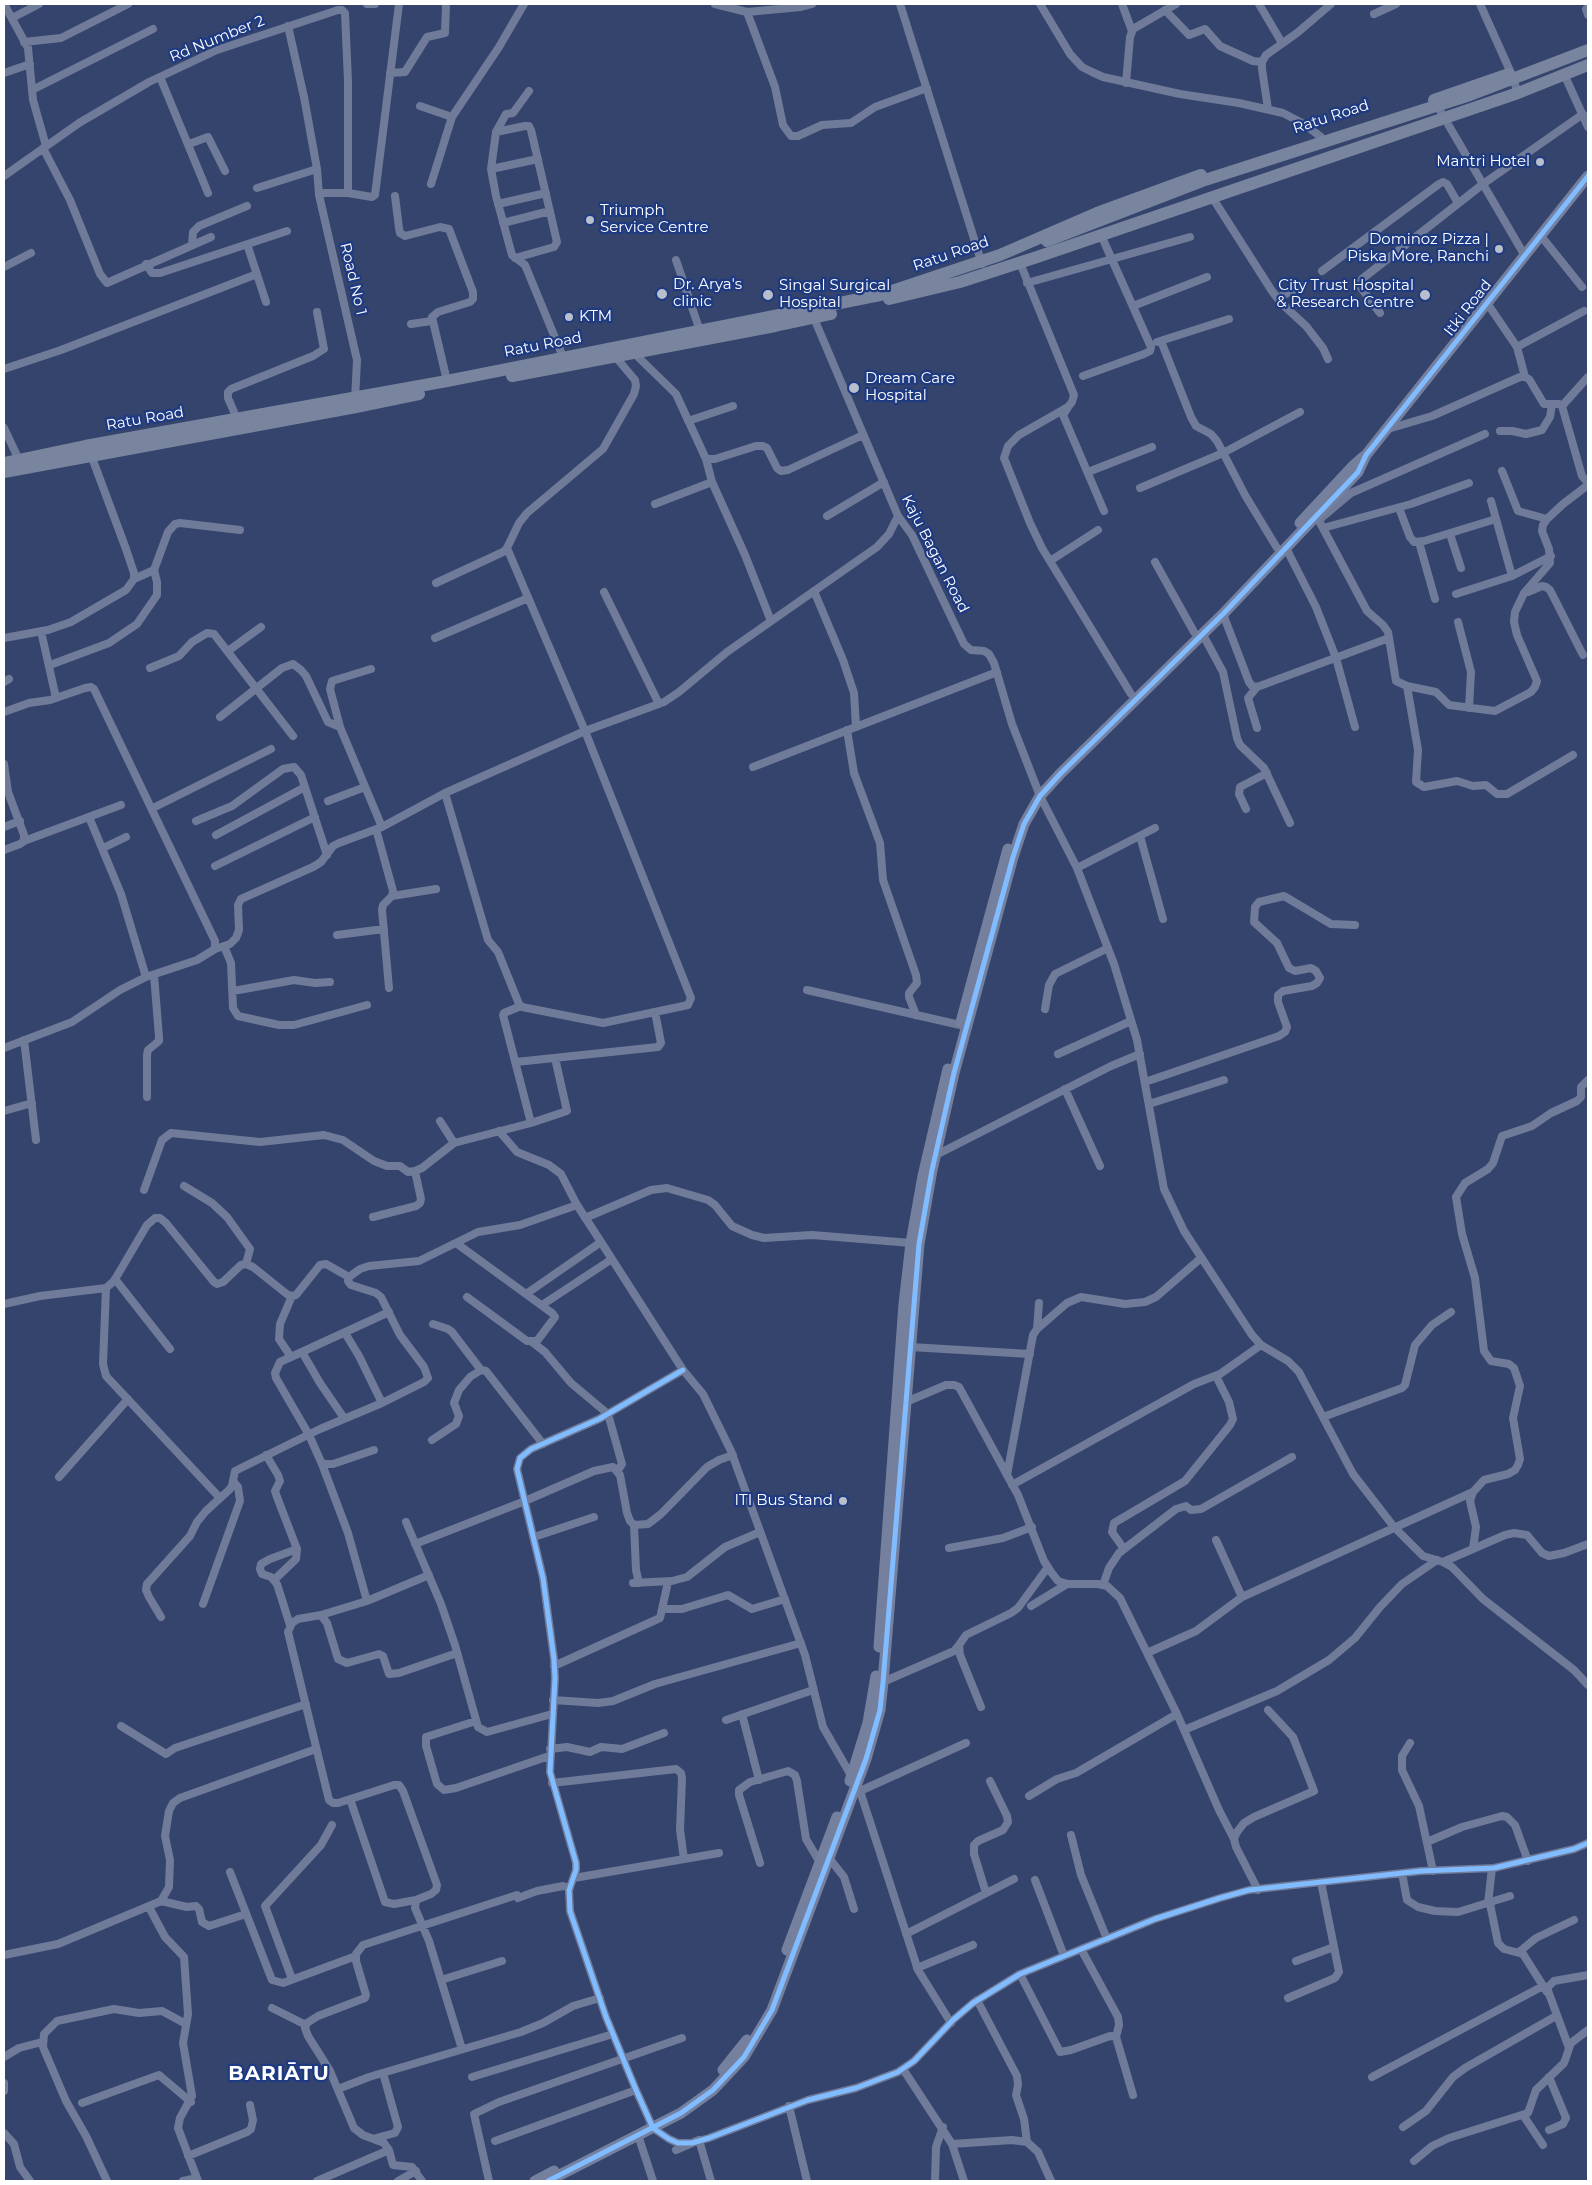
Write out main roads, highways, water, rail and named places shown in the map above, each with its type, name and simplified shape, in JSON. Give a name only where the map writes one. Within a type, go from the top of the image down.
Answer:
[{"type":"main road","name":"Ratu Road","points":[[4,463],[85,446],[237,419],[484,381],[613,353],[700,331],[812,314],[880,295],[981,262],[1097,213],[1206,173],[1434,100],[1588,43]]},
{"type":"main road","points":[[1021,262],[1048,243],[1206,180],[1470,95],[1588,50]]},
{"type":"main road","points":[[1020,245],[1048,243],[1208,187],[1472,101],[1588,57]]},
{"type":"main road","name":"Ratu Road","points":[[4,472],[355,402],[447,380],[563,358],[613,353],[635,354],[960,282],[1518,93],[1588,65]]},
{"type":"place","name":"Mantri Hotel","points":[[1540,162]]},
{"type":"place","name":"Triumph Service Centre","points":[[590,220]]},
{"type":"place","name":"Dominoz Pizza | Piska More, Ranchi","points":[[1499,249]]},
{"type":"place","name":"Dr. Arya's clinic","points":[[662,294]]},
{"type":"place","name":"Singal Surgical Hospital","points":[[768,295]]},
{"type":"place","name":"City Trust Hospital & Research Centre","points":[[1425,295]]},
{"type":"place","name":"KTM","points":[[569,317]]},
{"type":"place","name":"Dream Care Hospital","points":[[854,388]]},
{"type":"place","name":"ITI Bus Stand","points":[[843,1501]]},
{"type":"district","name":"BARIĀTU","points":[[279,2074]]}]
